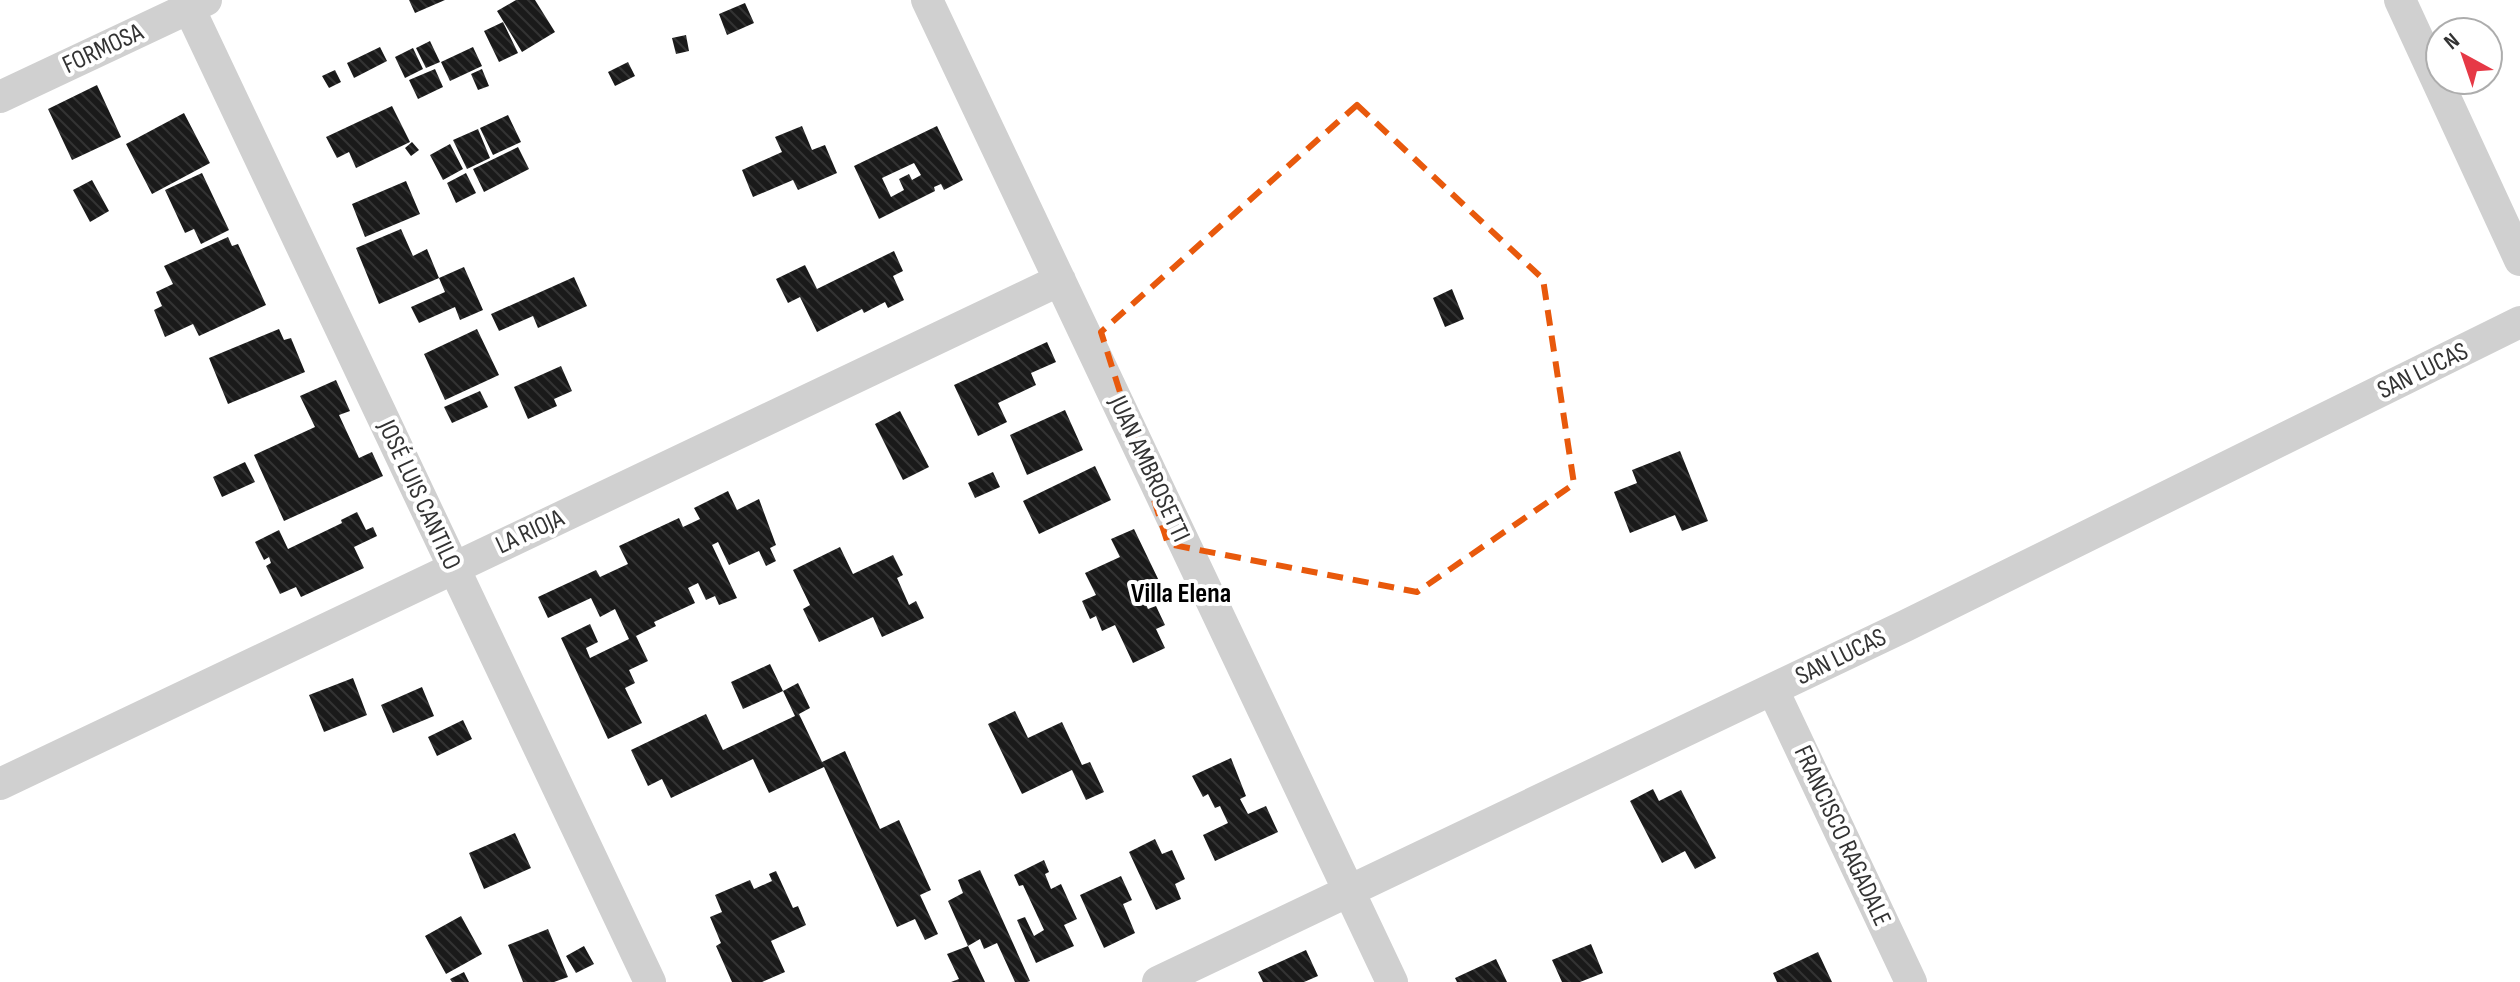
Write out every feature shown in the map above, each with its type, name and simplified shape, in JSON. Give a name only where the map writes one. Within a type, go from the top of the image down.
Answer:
[{"type":"street","name":"JUAN AMBROSETTI","points":[[927,0],[1392,982]]},
{"type":"street","points":[[2400,0],[2520,260]]},
{"type":"street","name":"FORMOSA","points":[[0,97],[197,4]]},
{"type":"street","name":"JOSÉ LUIS CANTILO","points":[[197,4],[454,568],[650,982]]},
{"type":"street","name":"LA RIOJA","points":[[0,784],[1060,280]]},
{"type":"street","name":"SAN LUCAS","points":[[1158,982],[1773,690],[2520,322]]},
{"type":"street","name":"FRANCISCO RAGADALE","points":[[1773,690],[1911,982]]},
{"type":"highlighted area","points":[[1357,105],[1543,279],[1574,484],[1417,592],[1168,544],[1101,332]]},
{"type":"building","points":[[409,0],[445,0],[415,13]]},
{"type":"building","points":[[516,0],[535,0],[555,32],[522,52],[497,11]]},
{"type":"building","points":[[745,3],[754,23],[727,35],[719,14]]},
{"type":"building","points":[[503,22],[518,53],[499,62],[484,31]]},
{"type":"building","points":[[686,35],[689,51],[676,54],[672,38]]},
{"type":"building","points":[[430,41],[440,62],[426,68],[416,48]]},
{"type":"building","points":[[380,47],[387,61],[354,78],[347,63]]},
{"type":"building","points":[[473,47],[482,66],[450,81],[441,62]]},
{"type":"building","points":[[413,48],[423,69],[405,78],[395,57]]},
{"type":"building","points":[[628,62],[635,76],[615,86],[608,72]]},
{"type":"building","points":[[435,69],[443,87],[418,99],[409,80]]},
{"type":"building","points":[[482,69],[489,86],[478,90],[471,74]]},
{"type":"building","points":[[335,70],[341,82],[329,88],[322,76]]},
{"type":"building","points":[[97,85],[121,137],[72,160],[48,109]]},
{"type":"building","points":[[392,106],[410,142],[356,168],[349,152],[337,158],[326,137]]},
{"type":"building","points":[[184,113],[210,163],[152,194],[126,144]]},
{"type":"building","points":[[508,115],[521,142],[493,155],[480,128]]},
{"type":"building","points":[[802,126],[812,150],[825,145],[837,173],[798,190],[793,180],[753,197],[742,170],[782,152],[775,137]]},
{"type":"building","points":[[937,126],[963,180],[944,190],[941,184],[934,187],[935,191],[879,219],[854,166]],"holes":[[[914,163],[921,175],[912,180],[909,174],[899,179],[904,190],[891,197],[882,178]]]},
{"type":"building","points":[[478,129],[490,158],[467,169],[453,140]]},
{"type":"building","points":[[412,142],[419,150],[411,156],[405,148]]},
{"type":"building","points":[[450,144],[463,169],[443,180],[430,155]]},
{"type":"building","points":[[518,147],[529,169],[484,192],[473,169]]},
{"type":"building","points":[[202,173],[229,230],[201,244],[194,229],[185,233],[165,190]]},
{"type":"building","points":[[466,173],[476,193],[456,203],[447,183]]},
{"type":"building","points":[[92,180],[109,211],[90,222],[73,190]]},
{"type":"building","points":[[406,181],[420,214],[365,237],[352,204]]},
{"type":"building","points":[[401,229],[413,256],[427,249],[439,278],[379,304],[356,248]]},
{"type":"building","points":[[228,237],[232,246],[238,244],[266,305],[199,336],[193,324],[165,337],[154,310],[162,306],[156,292],[173,284],[164,266]]},
{"type":"building","points":[[894,251],[903,271],[893,276],[904,300],[888,308],[885,302],[864,313],[862,309],[817,332],[800,297],[788,303],[776,279],[805,265],[817,289]]},
{"type":"building","points":[[464,267],[483,310],[460,320],[455,307],[419,323],[411,307],[445,292],[439,278]]},
{"type":"building","points":[[574,277],[587,306],[538,328],[533,316],[499,331],[491,314]]},
{"type":"building","points":[[1452,289],[1464,319],[1445,327],[1433,298]]},
{"type":"building","points":[[279,329],[284,340],[291,338],[305,372],[228,404],[209,358]]},
{"type":"building","points":[[477,329],[499,375],[445,400],[424,354]]},
{"type":"building","points":[[1047,342],[1056,362],[1031,373],[1036,385],[998,403],[1007,422],[978,436],[954,385]]},
{"type":"building","points":[[561,366],[572,391],[554,399],[557,406],[528,419],[514,387]]},
{"type":"building","points":[[336,380],[350,411],[339,415],[359,458],[372,452],[383,476],[284,521],[254,455],[315,427],[300,396]]},
{"type":"building","points":[[480,391],[488,407],[452,423],[444,407]]},
{"type":"building","points":[[1065,410],[1083,450],[1027,475],[1010,435]]},
{"type":"building","points":[[900,411],[929,467],[903,480],[875,424]]},
{"type":"building","points":[[1680,451],[1708,521],[1682,531],[1675,515],[1630,533],[1614,492],[1637,483],[1632,470]]},
{"type":"building","points":[[245,462],[255,482],[222,497],[213,477]]},
{"type":"building","points":[[1095,466],[1111,500],[1039,534],[1023,501]]},
{"type":"building","points":[[993,472],[1000,487],[975,498],[968,483]]},
{"type":"building","points":[[728,491],[737,510],[759,499],[776,545],[770,548],[776,561],[766,566],[759,551],[729,565],[718,542],[712,545],[737,598],[719,605],[715,596],[706,600],[698,583],[688,588],[695,603],[654,622],[656,626],[636,636],[648,661],[629,670],[635,683],[625,688],[642,723],[608,739],[561,638],[590,624],[598,642],[586,648],[590,658],[629,639],[615,609],[600,617],[591,598],[548,618],[538,597],[596,570],[600,577],[628,564],[619,546],[679,518],[683,527],[700,519],[694,508]]},
{"type":"building","points":[[357,512],[366,530],[373,527],[377,536],[354,547],[364,568],[301,597],[296,587],[280,594],[266,566],[271,563],[269,557],[264,560],[255,542],[279,530],[288,549],[342,523],[341,520]]},
{"type":"building","points":[[1134,529],[1161,585],[1141,594],[1148,609],[1156,606],[1165,625],[1156,629],[1165,648],[1133,663],[1115,625],[1102,631],[1096,616],[1090,619],[1082,601],[1096,595],[1085,573],[1120,557],[1111,539]]},
{"type":"building","points":[[840,547],[853,574],[893,555],[903,575],[897,578],[909,605],[916,601],[924,618],[882,637],[873,617],[819,642],[803,609],[810,605],[793,570]]},
{"type":"building","points":[[770,664],[783,691],[743,709],[731,682]]},
{"type":"building","points":[[353,678],[367,715],[324,732],[309,695]]},
{"type":"building","points":[[798,683],[810,708],[799,714],[822,762],[845,751],[880,829],[899,820],[931,890],[920,895],[938,934],[925,940],[915,919],[897,927],[824,767],[769,793],[753,759],[671,798],[662,779],[648,786],[631,750],[706,714],[723,750],[795,716],[783,691]]},
{"type":"building","points":[[422,687],[434,716],[393,733],[381,705]]},
{"type":"building","points":[[1015,711],[1028,738],[1062,722],[1082,765],[1090,762],[1104,792],[1086,800],[1072,770],[1022,794],[988,724]]},
{"type":"building","points":[[463,720],[472,739],[437,756],[428,737]]},
{"type":"building","points":[[1231,758],[1246,796],[1240,799],[1248,814],[1266,806],[1278,832],[1215,861],[1203,835],[1228,823],[1220,806],[1215,808],[1208,794],[1203,797],[1192,776]]},
{"type":"building","points":[[1653,789],[1659,801],[1681,790],[1716,858],[1695,869],[1685,851],[1662,863],[1630,801]]},
{"type":"building","points":[[515,833],[531,868],[484,889],[469,853]]},
{"type":"building","points":[[1155,839],[1162,854],[1172,850],[1185,879],[1175,884],[1181,899],[1156,910],[1129,852]]},
{"type":"building","points":[[1044,860],[1051,889],[1061,884],[1077,919],[1064,925],[1074,946],[1036,963],[1017,920],[1025,917],[1034,936],[1044,930],[1023,885],[1019,886],[1014,875]]},
{"type":"building","points":[[980,870],[1030,981],[1015,982],[997,943],[984,949],[980,939],[968,946],[948,901],[963,893],[958,880]]},
{"type":"building","points":[[776,871],[793,908],[798,906],[806,925],[771,941],[785,972],[762,982],[732,982],[716,946],[721,943],[710,917],[722,912],[715,895],[750,880],[754,889],[772,881],[769,874]]},
{"type":"building","points":[[1121,876],[1132,900],[1123,904],[1135,933],[1104,948],[1080,895]]},
{"type":"building","points":[[461,916],[482,954],[446,974],[425,936]]},
{"type":"building","points":[[548,929],[568,977],[554,982],[523,982],[508,945]]},
{"type":"building","points":[[1591,944],[1603,973],[1580,982],[1562,982],[1552,960]]},
{"type":"building","points":[[584,946],[594,964],[576,973],[566,956]]},
{"type":"building","points":[[968,946],[985,982],[951,982],[959,979],[947,954]]},
{"type":"building","points":[[1306,950],[1318,976],[1304,982],[1263,982],[1258,972]]},
{"type":"building","points":[[1818,952],[1832,982],[1777,982],[1773,973]]},
{"type":"building","points":[[1496,959],[1507,982],[1457,982],[1455,978]]},
{"type":"building","points":[[464,972],[469,982],[452,982],[450,979]]},
{"type":"district","name":"Villa Elena","points":[[1181,593]]}]
